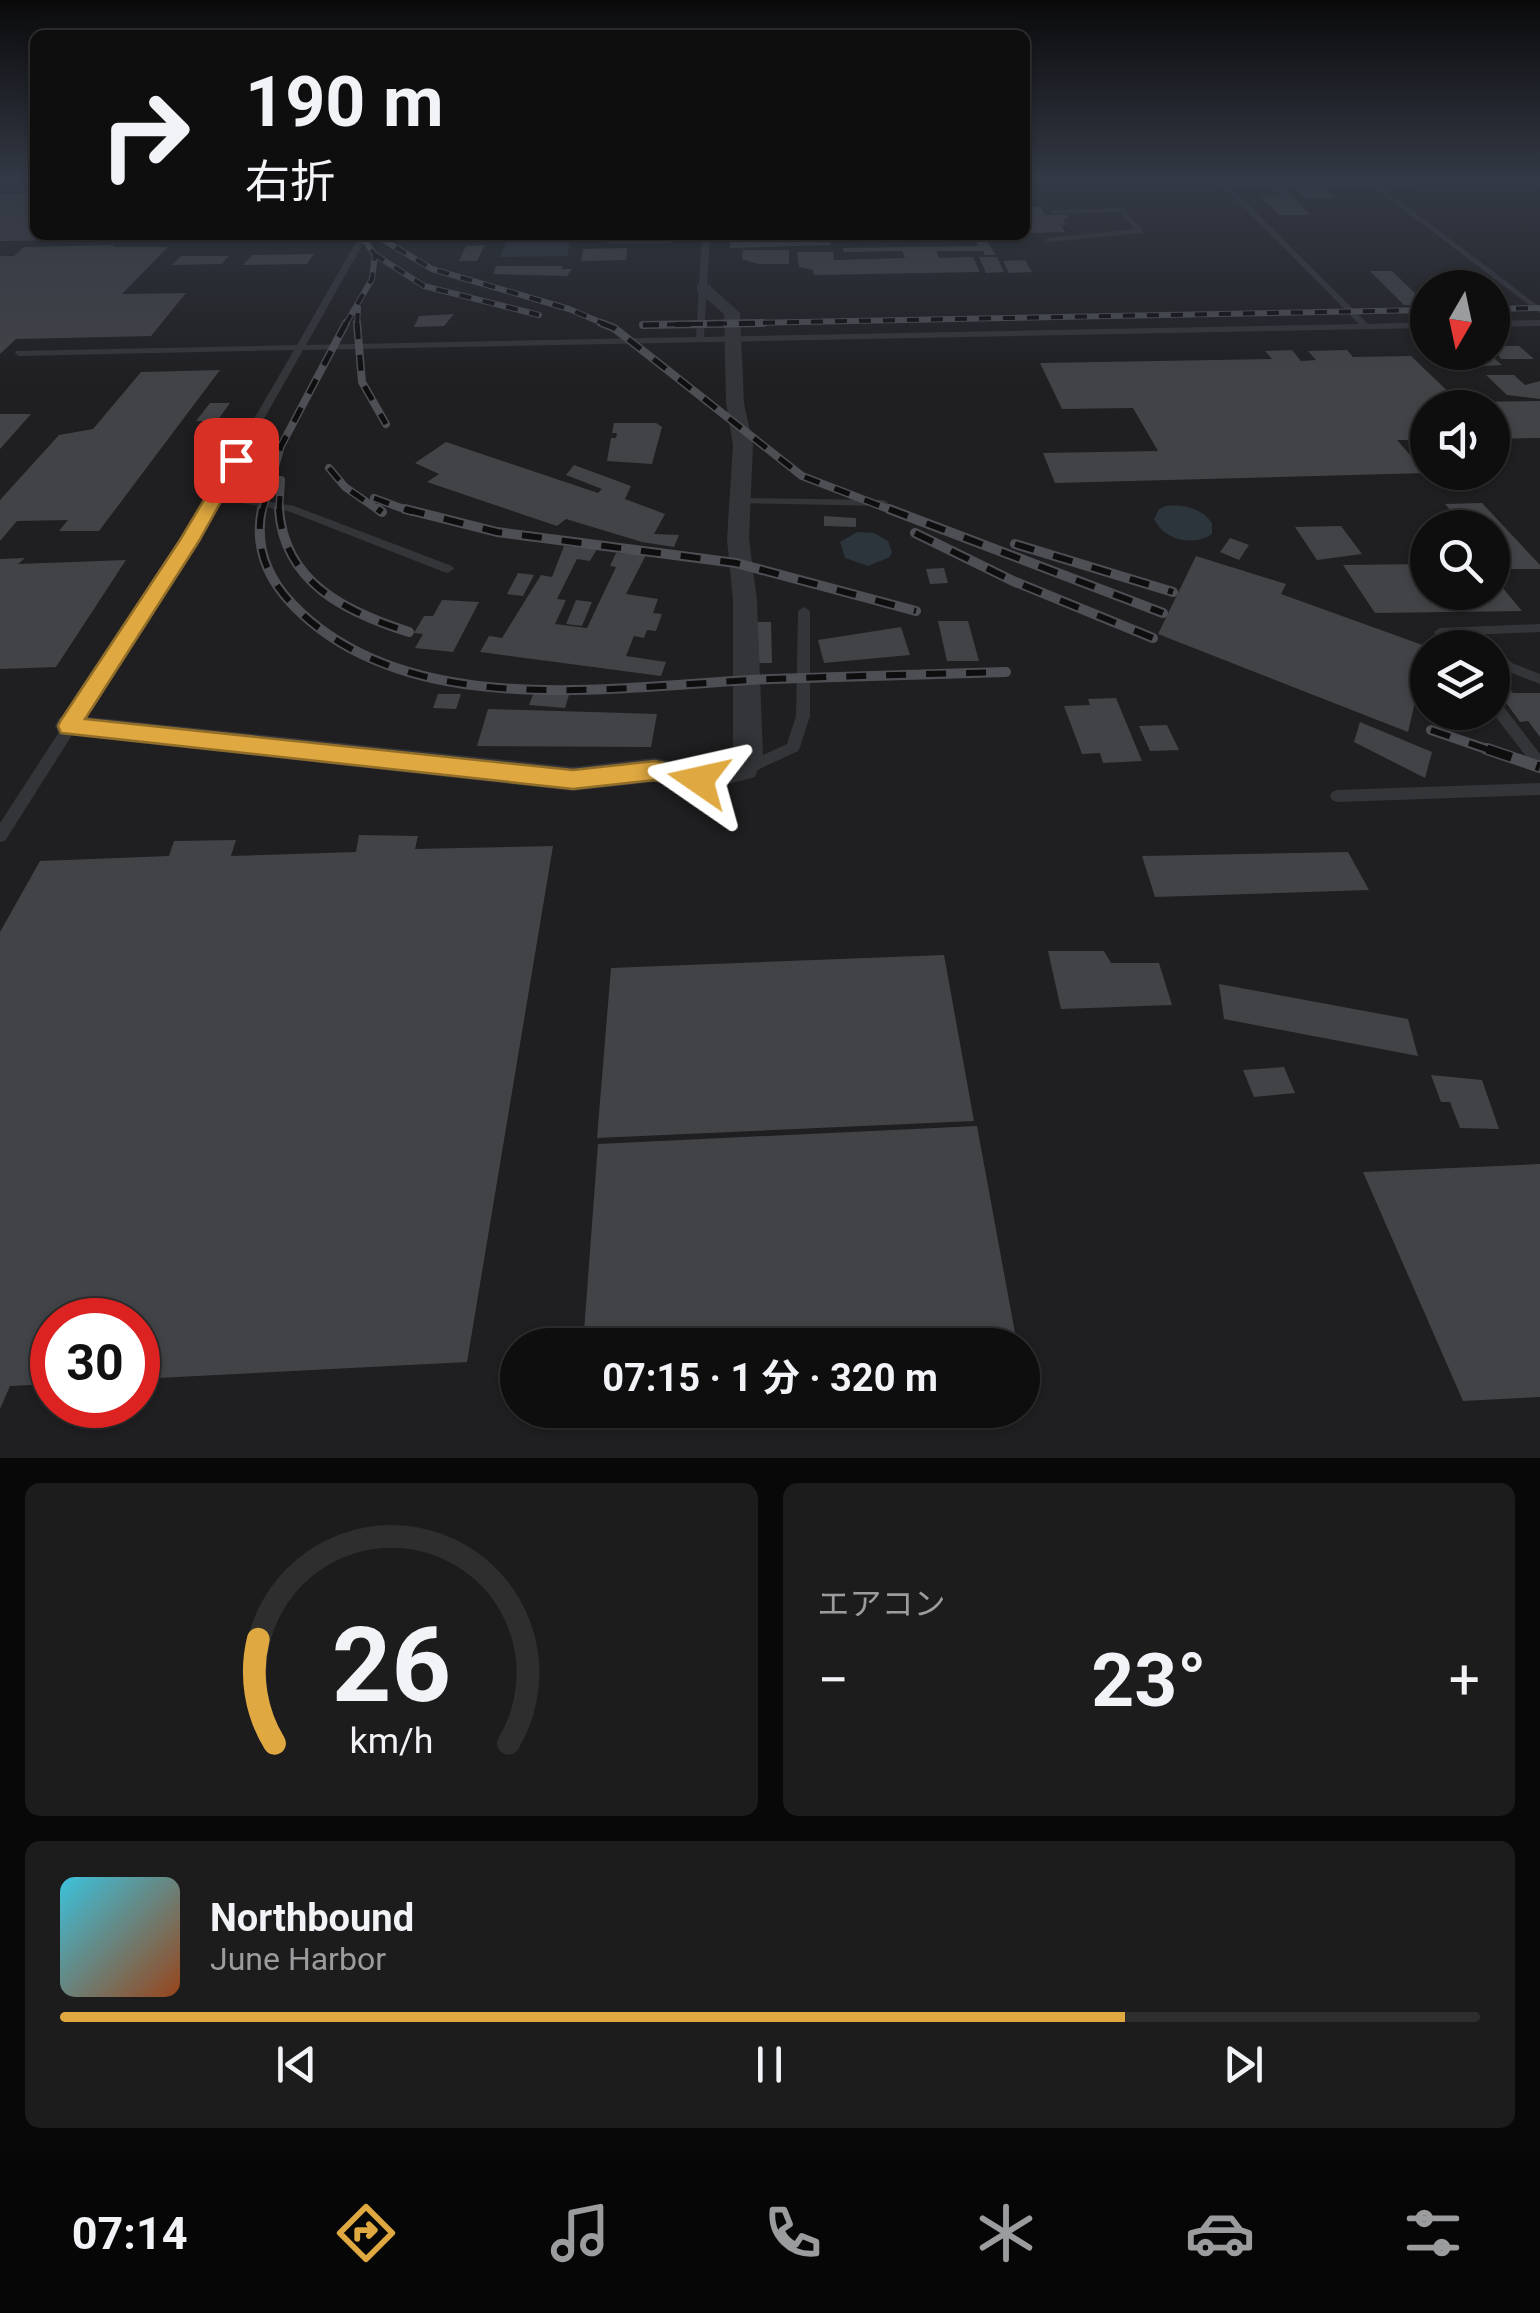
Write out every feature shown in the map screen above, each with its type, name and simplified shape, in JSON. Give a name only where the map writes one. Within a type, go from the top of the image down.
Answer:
[{"type":"street","points":[[69,726],[573,780],[655,770],[699,780],[745,769],[746,621],[738,539],[743,445],[735,403],[732,313],[703,288]]},
{"type":"lane","points":[[0,836],[216,495],[357,247]]},
{"type":"lane","points":[[700,337],[705,247]]},
{"type":"lane","points":[[1288,247],[1366,326]]},
{"type":"lane","points":[[1457,247],[1540,310]]},
{"type":"lane","points":[[1510,324],[1540,323]]},
{"type":"lane","points":[[19,353],[1410,325]]},
{"type":"lane","points":[[216,495],[290,508],[448,569]]},
{"type":"lane","points":[[740,501],[884,503]]},
{"type":"lane","points":[[745,769],[793,747],[803,716],[804,611]]},
{"type":"lane","points":[[1463,630],[1540,628]]},
{"type":"lane","points":[[1510,667],[1540,678]]},
{"type":"lane","points":[[1510,725],[1540,764]]},
{"type":"lane","points":[[1337,796],[1540,789]]},
{"type":"shaded area","points":[[0,247],[1540,247],[1540,1458],[0,1458]]},
{"type":"shaded area","points":[[504,247],[569,247],[567,256],[500,257]]},
{"type":"shaded area","points":[[1186,507],[1203,514],[1212,523],[1212,534],[1188,541],[1165,532],[1154,519],[1159,509]]},
{"type":"shaded area","points":[[857,532],[874,533],[888,541],[890,557],[868,566],[845,558],[840,542]]},
{"type":"building","points":[[24,247],[168,247],[122,294],[186,293],[151,336],[16,339],[0,354],[0,256],[14,256]]},
{"type":"building","points":[[466,247],[484,247],[477,261],[459,261]]},
{"type":"building","points":[[991,247],[996,255],[985,255],[983,251],[936,251],[939,258],[973,257],[980,272],[814,275],[813,270],[799,267],[797,252],[833,252],[834,260],[905,258],[902,251],[844,252],[843,248]]},
{"type":"building","points":[[627,248],[626,260],[581,261],[583,249]]},
{"type":"building","points":[[743,250],[789,250],[789,264],[758,264],[742,259]]},
{"type":"building","points":[[314,254],[307,264],[243,265],[252,255]]},
{"type":"building","points":[[181,256],[229,256],[222,264],[172,265]]},
{"type":"building","points":[[979,257],[997,257],[1004,272],[986,273]]},
{"type":"building","points":[[1025,260],[1032,272],[1009,273],[1003,261]]},
{"type":"building","points":[[496,266],[572,269],[567,276],[493,274]]},
{"type":"building","points":[[1370,271],[1392,271],[1410,288],[1410,305],[1404,305]]},
{"type":"building","points":[[454,314],[444,326],[414,327],[419,316]]},
{"type":"building","points":[[1510,346],[1519,346],[1534,359],[1510,359]]},
{"type":"building","points":[[1292,350],[1301,361],[1316,360],[1308,351],[1347,350],[1353,357],[1410,356],[1410,370],[1426,370],[1446,390],[1410,390],[1410,440],[1397,440],[1410,455],[1410,473],[1055,483],[1043,453],[1158,451],[1133,408],[1062,409],[1040,363],[1272,359],[1265,351]]},
{"type":"building","points":[[220,370],[99,531],[59,531],[68,520],[17,521],[0,541],[0,500],[59,435],[93,429],[141,372]]},
{"type":"building","points":[[1486,375],[1514,375],[1525,385],[1540,381],[1540,399],[1510,395],[1510,390],[1502,390]]},
{"type":"building","points":[[1510,401],[1540,401],[1540,438],[1510,439]]},
{"type":"building","points":[[210,403],[230,403],[217,421],[196,421]]},
{"type":"building","points":[[0,414],[31,414],[0,449]]},
{"type":"building","points":[[614,423],[656,423],[662,427],[652,464],[607,461],[611,438],[616,438],[617,433],[612,433]]},
{"type":"building","points":[[446,442],[598,493],[602,489],[566,475],[574,465],[631,486],[625,499],[665,514],[654,534],[679,535],[674,547],[642,542],[566,519],[557,526],[427,482],[439,474],[415,463]]},
{"type":"building","points":[[1482,503],[1489,510],[1450,510],[1445,504]]},
{"type":"building","points":[[824,516],[856,518],[856,527],[824,526]]},
{"type":"building","points":[[1341,526],[1362,554],[1317,560],[1295,527]]},
{"type":"building","points":[[1510,533],[1540,565],[1540,569],[1510,569]]},
{"type":"building","points":[[1230,538],[1249,545],[1239,560],[1220,552]]},
{"type":"building","points":[[564,546],[597,549],[590,561],[577,559],[557,599],[566,600],[555,624],[587,628],[616,567],[610,566],[616,553],[646,555],[626,594],[658,599],[653,613],[662,614],[656,631],[647,630],[644,638],[634,636],[626,656],[666,662],[661,676],[480,652],[489,636],[502,638],[541,575],[552,577]]},
{"type":"building","points":[[1196,556],[1286,584],[1281,594],[1410,641],[1408,732],[1158,634]]},
{"type":"building","points":[[25,558],[18,564],[126,560],[56,667],[0,669],[0,559]]},
{"type":"building","points":[[1410,564],[1410,610],[1510,610],[1510,597],[1522,611],[1375,613],[1343,565]]},
{"type":"building","points":[[944,568],[948,583],[930,584],[926,569]]},
{"type":"building","points":[[518,573],[534,575],[523,596],[507,594]]},
{"type":"building","points":[[442,600],[479,602],[453,652],[415,648],[423,634],[414,633],[424,616],[433,616]]},
{"type":"building","points":[[576,600],[592,602],[582,626],[566,624]]},
{"type":"building","points":[[938,621],[968,621],[979,661],[947,661]]},
{"type":"building","points":[[745,622],[771,622],[772,663],[744,663]]},
{"type":"building","points":[[901,627],[910,655],[824,663],[818,640]]},
{"type":"building","points":[[1510,690],[1513,693],[1540,693],[1540,737],[1528,721],[1520,722],[1510,708]]},
{"type":"building","points":[[534,692],[569,695],[565,708],[529,705]]},
{"type":"building","points":[[438,694],[461,694],[456,709],[433,708]]},
{"type":"building","points":[[1116,698],[1142,761],[1103,763],[1100,753],[1082,754],[1064,706],[1090,705],[1088,699]]},
{"type":"building","points":[[488,709],[657,714],[651,747],[477,746]]},
{"type":"building","points":[[1360,722],[1432,752],[1425,778],[1354,742]]},
{"type":"building","points":[[1167,725],[1179,750],[1150,751],[1139,726]]},
{"type":"building","points":[[359,835],[418,836],[415,849],[553,846],[467,1362],[160,1378],[160,1298],[30,1298],[30,1385],[10,1386],[0,1409],[0,932],[40,861],[169,856],[174,841],[236,840],[231,856],[356,852]]},
{"type":"building","points":[[1348,852],[1369,890],[1155,897],[1142,856]]},
{"type":"building","points":[[1048,951],[1104,951],[1111,963],[1159,963],[1172,1005],[1061,1009]]},
{"type":"building","points":[[944,955],[974,1121],[597,1138],[611,968]]},
{"type":"building","points":[[1219,984],[1408,1019],[1418,1056],[1224,1019]]},
{"type":"building","points":[[1284,1067],[1295,1093],[1254,1097],[1243,1070]]},
{"type":"building","points":[[1431,1075],[1482,1080],[1499,1129],[1460,1128],[1450,1102],[1441,1102]]},
{"type":"building","points":[[977,1126],[1014,1328],[584,1328],[598,1144]]},
{"type":"building","points":[[1540,1164],[1540,1397],[1463,1401],[1363,1172]]},
{"type":"railway","points":[[369,247],[375,254]]},
{"type":"railway","points":[[395,247],[432,269],[569,309],[607,325]]},
{"type":"railway","points":[[345,325],[372,279],[375,254]]},
{"type":"railway","points":[[375,254],[424,286],[539,315]]},
{"type":"railway","points":[[357,324],[358,308]]},
{"type":"railway","points":[[1510,309],[1540,308]]},
{"type":"railway","points":[[763,323],[643,325],[1410,310]]},
{"type":"railway","points":[[262,512],[281,446],[346,323]]},
{"type":"railway","points":[[601,323],[614,328],[802,476],[896,512]]},
{"type":"railway","points":[[357,324],[362,382],[386,424]]},
{"type":"railway","points":[[329,468],[345,487],[381,512]]},
{"type":"railway","points":[[279,510],[281,480]]},
{"type":"railway","points":[[374,498],[412,512]]},
{"type":"railway","points":[[262,509],[261,549],[276,584],[293,605],[341,643],[396,668],[456,683],[585,690],[771,679],[1006,672]]},
{"type":"railway","points":[[378,509],[382,512]]},
{"type":"railway","points":[[405,509],[497,532],[736,563],[916,611]]},
{"type":"railway","points":[[889,509],[1163,613]]},
{"type":"railway","points":[[279,510],[283,535],[293,557],[322,591],[363,615],[409,632]]},
{"type":"railway","points":[[915,533],[1013,581],[1153,638]]},
{"type":"railway","points":[[1015,544],[1173,592]]},
{"type":"railway","points":[[1431,730],[1495,752]]},
{"type":"railway","points":[[1487,749],[1540,767]]},
{"type":"route","points":[[236,460],[189,541],[69,726],[573,780],[655,770],[699,780]]}]
